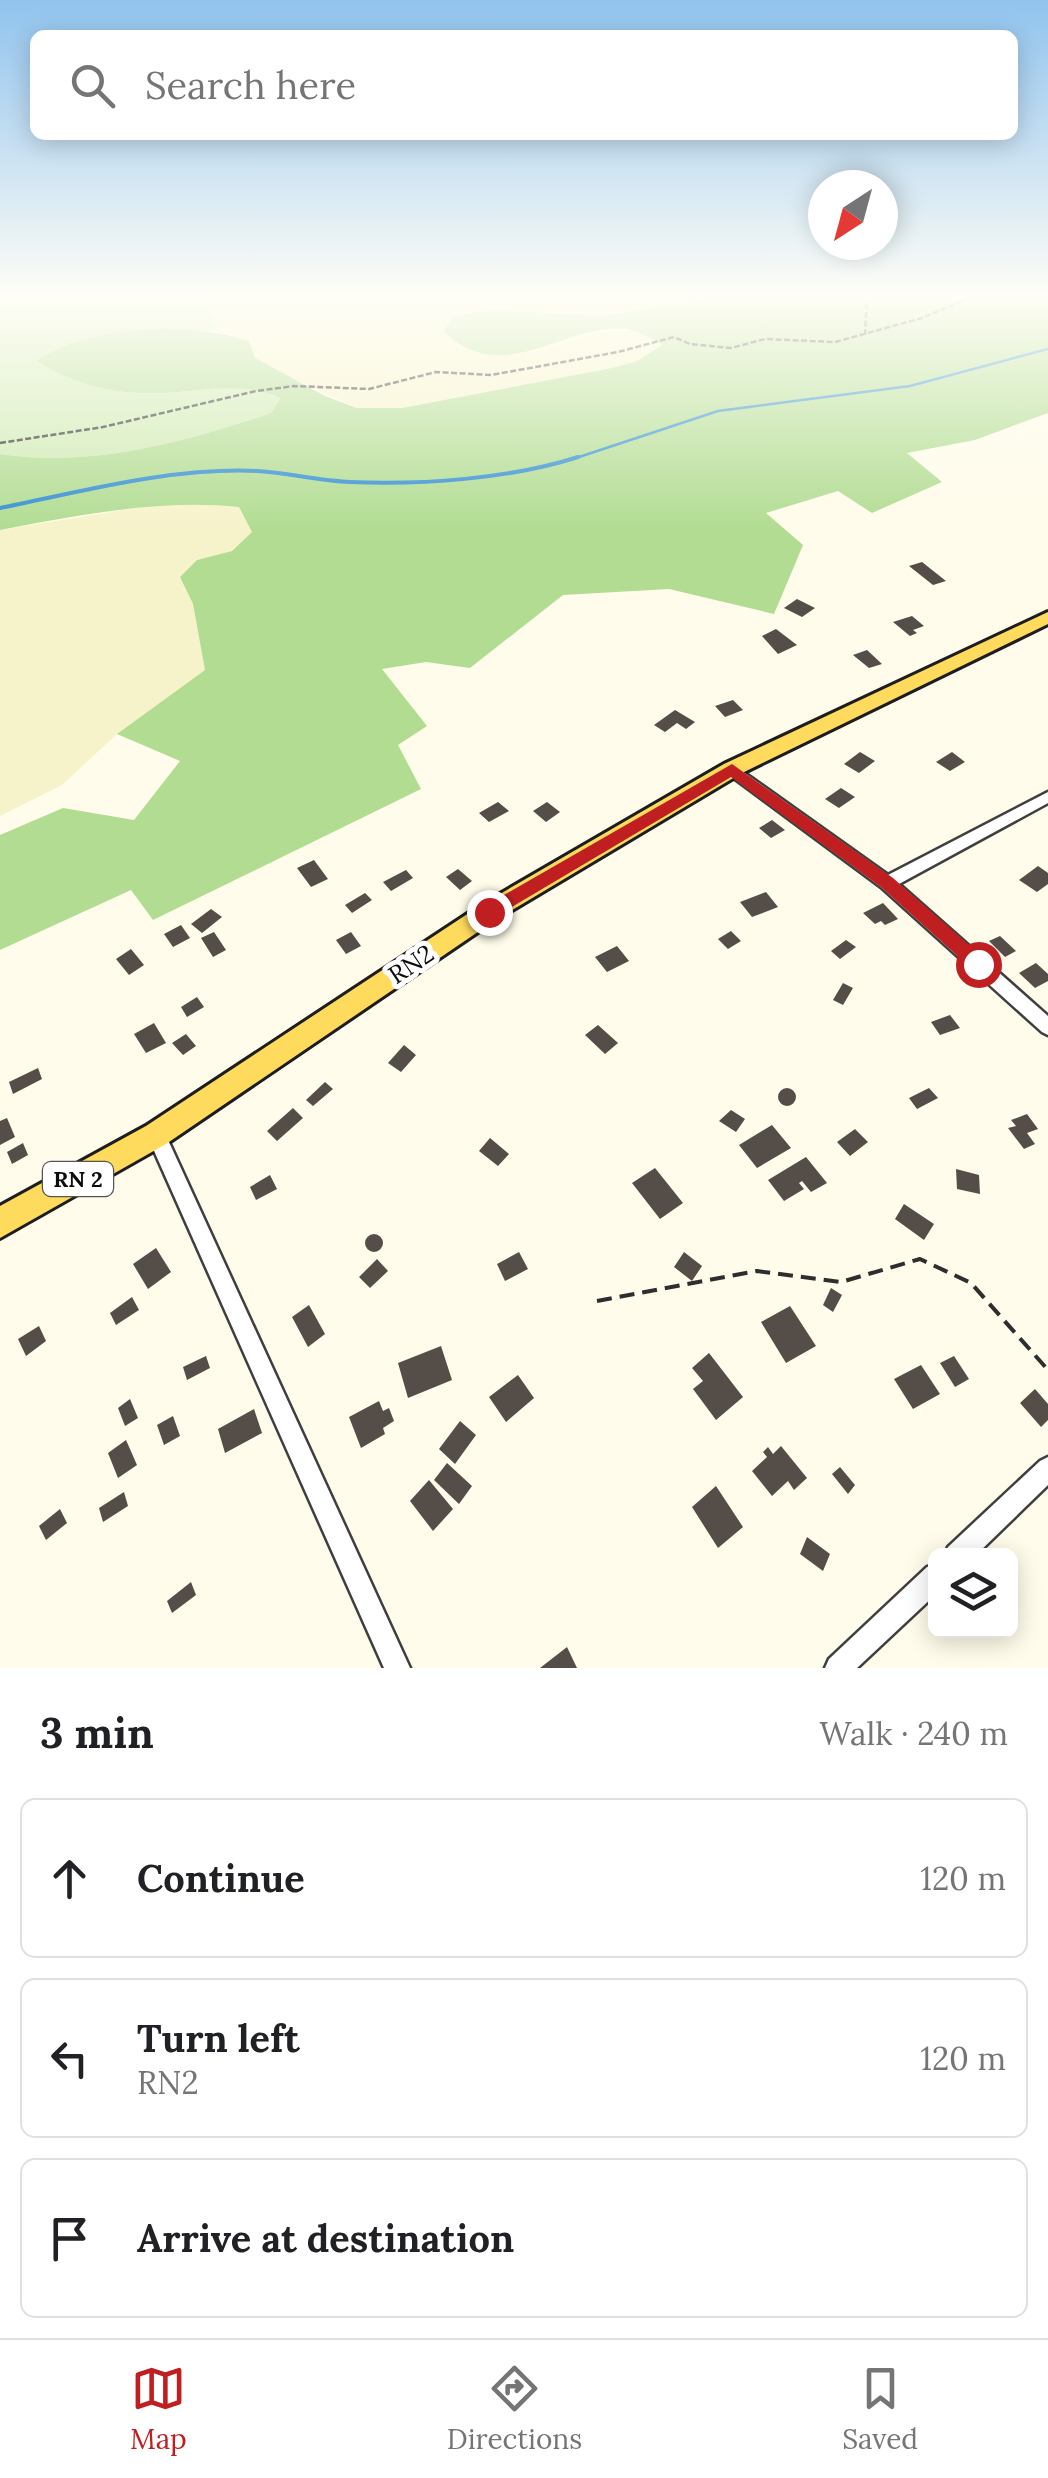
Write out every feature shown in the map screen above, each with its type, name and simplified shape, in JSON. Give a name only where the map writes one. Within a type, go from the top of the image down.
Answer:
[{"type":"main road","name":"RN2","points":[[0,1223],[156,1134],[489,912],[732,769],[1048,617]]},
{"type":"street","points":[[732,769],[887,882],[1048,1027]]},
{"type":"street","points":[[887,882],[1048,797]]},
{"type":"street","points":[[156,1134],[397,1668]]},
{"type":"street","points":[[965,1548],[1048,1469]]},
{"type":"street","points":[[838,1668],[928,1584]]},
{"type":"path","points":[[0,442],[103,427],[256,391],[294,386],[369,389],[425,375]]},
{"type":"path","points":[[597,1301],[758,1271],[840,1282],[920,1260],[971,1283],[1048,1370]]},
{"type":"shaded area","points":[[284,375],[576,375],[401,408],[357,408]]},
{"type":"shaded area","points":[[192,503],[239,507],[252,532],[232,551],[197,560],[180,577],[193,604],[205,670],[117,734],[62,785],[0,816],[0,530],[142,507]]},
{"type":"green space","points":[[0,375],[63,375],[82,383],[130,392],[235,388],[280,397],[271,413],[137,450],[68,458],[0,454]]},
{"type":"green space","points":[[63,375],[286,375],[357,408],[402,408],[576,375],[1048,375],[1048,413],[975,440],[907,453],[942,482],[872,513],[838,491],[766,513],[803,545],[774,614],[669,589],[563,595],[470,668],[426,662],[382,669],[427,726],[398,745],[421,789],[153,920],[131,890],[0,950],[0,835],[63,808],[134,820],[180,761],[117,734],[205,670],[193,604],[180,577],[197,560],[232,551],[252,532],[239,507],[209,505],[119,510],[0,530],[0,454],[68,458],[137,450],[271,413],[280,398],[237,388],[130,392],[82,383]]},
{"type":"building","points":[[922,562],[946,581],[933,585],[909,566]]},
{"type":"building","points":[[797,599],[815,608],[802,617],[784,608]]},
{"type":"building","points":[[912,616],[924,626],[913,630],[917,633],[910,636],[893,622]]},
{"type":"building","points":[[776,629],[797,645],[778,654],[762,636]]},
{"type":"building","points":[[867,650],[882,664],[869,668],[853,655]]},
{"type":"building","points":[[733,700],[743,710],[725,717],[715,706]]},
{"type":"building","points":[[675,710],[695,722],[686,729],[677,723],[665,732],[654,725]]},
{"type":"building","points":[[860,752],[875,761],[859,773],[844,764]]},
{"type":"building","points":[[952,752],[965,762],[950,771],[936,762]]},
{"type":"building","points":[[841,788],[855,797],[839,808],[825,799]]},
{"type":"building","points":[[498,802],[509,811],[489,822],[479,813]]},
{"type":"building","points":[[547,802],[560,812],[546,822],[533,811]]},
{"type":"building","points":[[772,820],[785,830],[771,838],[759,828]]},
{"type":"building","points":[[314,860],[328,879],[311,887],[297,868]]},
{"type":"building","points":[[1038,866],[1048,873],[1048,884],[1037,892],[1019,880]]},
{"type":"building","points":[[458,869],[472,881],[460,890],[446,877]]},
{"type":"building","points":[[406,870],[413,878],[391,891],[383,882]]},
{"type":"building","points":[[766,892],[778,907],[752,917],[740,902]]},
{"type":"building","points":[[365,893],[372,900],[352,913],[345,905]]},
{"type":"building","points":[[883,903],[898,919],[885,925],[881,921],[875,924],[863,913]]},
{"type":"building","points":[[211,909],[222,917],[202,933],[191,924]]},
{"type":"building","points":[[181,925],[190,938],[173,947],[164,934]]},
{"type":"building","points":[[731,931],[741,941],[728,949],[718,939]]},
{"type":"building","points":[[214,932],[226,950],[213,957],[201,938]]},
{"type":"building","points":[[351,932],[361,946],[346,954],[336,940]]},
{"type":"building","points":[[1000,936],[1016,951],[1005,957],[989,941]]},
{"type":"building","points":[[846,940],[856,947],[840,959],[831,951]]},
{"type":"building","points":[[617,946],[629,961],[607,972],[595,957]]},
{"type":"building","points":[[131,949],[144,965],[129,975],[116,959]]},
{"type":"building","points":[[1036,963],[1048,974],[1048,981],[1035,988],[1019,973]]},
{"type":"building","points":[[843,983],[853,988],[843,1005],[833,1000]]},
{"type":"building","points":[[197,997],[204,1007],[187,1017],[181,1007]]},
{"type":"building","points":[[950,1015],[960,1028],[940,1035],[931,1022]]},
{"type":"building","points":[[154,1023],[166,1043],[146,1053],[134,1034]]},
{"type":"building","points":[[598,1025],[618,1043],[605,1054],[585,1035]]},
{"type":"building","points":[[186,1034],[196,1046],[183,1055],[172,1043]]},
{"type":"building","points":[[404,1045],[416,1055],[401,1072],[388,1063]]},
{"type":"building","points":[[38,1068],[42,1079],[13,1094],[9,1082]]},
{"type":"building","points":[[325,1082],[333,1089],[313,1106],[306,1100]]},
{"type":"building","points":[[787,1088],[796,1097],[787,1106],[778,1097]]},
{"type":"building","points":[[929,1088],[938,1098],[917,1109],[909,1098]]},
{"type":"building","points":[[293,1108],[303,1118],[277,1141],[267,1131]]},
{"type":"building","points":[[731,1110],[745,1119],[736,1132],[719,1121]]},
{"type":"building","points":[[1027,1114],[1038,1129],[1027,1133],[1035,1144],[1024,1149],[1008,1128],[1016,1126],[1011,1120]]},
{"type":"building","points":[[7,1118],[15,1137],[0,1145],[0,1121]]},
{"type":"building","points":[[772,1125],[791,1148],[757,1168],[739,1145]]},
{"type":"building","points":[[855,1129],[868,1142],[850,1156],[837,1142]]},
{"type":"building","points":[[490,1138],[509,1154],[498,1166],[479,1151]]},
{"type":"building","points":[[23,1143],[28,1155],[12,1164],[7,1152]]},
{"type":"building","points":[[806,1157],[827,1183],[811,1192],[802,1181],[799,1183],[804,1189],[784,1201],[768,1180]]},
{"type":"building","points":[[655,1168],[683,1203],[660,1219],[632,1183]]},
{"type":"building","points":[[956,1169],[979,1175],[980,1194],[957,1189]]},
{"type":"building","points":[[270,1175],[277,1189],[256,1200],[250,1187]]},
{"type":"building","points":[[904,1204],[934,1224],[924,1240],[895,1219]]},
{"type":"building","points":[[374,1234],[383,1243],[374,1252],[365,1243]]},
{"type":"building","points":[[156,1248],[171,1272],[148,1289],[133,1264]]},
{"type":"building","points":[[519,1252],[528,1269],[505,1281],[497,1264]]},
{"type":"building","points":[[684,1252],[702,1266],[692,1281],[674,1267]]},
{"type":"building","points":[[377,1259],[388,1271],[370,1288],[359,1277]]},
{"type":"building","points":[[831,1288],[842,1295],[833,1312],[823,1305]]},
{"type":"building","points":[[132,1297],[139,1310],[116,1325],[110,1313]]},
{"type":"building","points":[[309,1305],[325,1334],[308,1347],[292,1317]]},
{"type":"building","points":[[790,1306],[816,1346],[786,1363],[761,1322]]},
{"type":"building","points":[[39,1326],[46,1341],[26,1356],[18,1339]]},
{"type":"building","points":[[441,1346],[452,1380],[408,1398],[398,1363]]},
{"type":"building","points":[[709,1353],[743,1397],[716,1420],[693,1389],[703,1381],[692,1368]]},
{"type":"building","points":[[206,1356],[210,1368],[187,1380],[183,1367]]},
{"type":"building","points":[[954,1356],[969,1379],[955,1387],[940,1363]]},
{"type":"building","points":[[921,1365],[940,1394],[913,1409],[894,1379]]},
{"type":"building","points":[[518,1375],[534,1398],[506,1422],[489,1397]]},
{"type":"building","points":[[1035,1389],[1048,1404],[1048,1420],[1041,1427],[1020,1403]]},
{"type":"building","points":[[130,1399],[138,1418],[125,1426],[118,1408]]},
{"type":"building","points":[[379,1401],[383,1411],[389,1408],[394,1421],[383,1428],[385,1434],[361,1448],[349,1417]]},
{"type":"building","points":[[254,1409],[262,1433],[225,1453],[218,1429]]},
{"type":"building","points":[[173,1416],[180,1436],[164,1445],[157,1425]]},
{"type":"building","points":[[460,1421],[476,1435],[455,1464],[439,1449]]},
{"type":"building","points":[[126,1440],[137,1465],[118,1478],[108,1453]]},
{"type":"building","points":[[781,1446],[807,1478],[794,1490],[788,1481],[772,1496],[752,1471],[767,1457],[763,1452],[768,1447],[773,1454]]},
{"type":"building","points":[[447,1463],[472,1486],[459,1504],[434,1480]]},
{"type":"building","points":[[840,1467],[855,1485],[848,1494],[832,1474]]},
{"type":"building","points":[[429,1480],[453,1509],[433,1531],[410,1501]]},
{"type":"building","points":[[716,1486],[743,1527],[718,1548],[692,1507]]},
{"type":"building","points":[[124,1492],[128,1506],[103,1522],[99,1508]]},
{"type":"building","points":[[60,1509],[67,1523],[46,1540],[39,1526]]},
{"type":"building","points":[[807,1537],[830,1554],[823,1571],[800,1554]]},
{"type":"building","points":[[191,1582],[196,1595],[172,1613],[167,1601]]},
{"type":"building","points":[[567,1647],[577,1668],[540,1668]]},
{"type":"waterway","points":[[570,460],[718,411],[910,386],[952,375]]},
{"type":"waterway","points":[[0,508],[193,473],[258,471],[338,481],[406,482],[524,471],[578,457]]},
{"type":"route","points":[[489,912],[732,769],[887,882],[978,964]]}]
